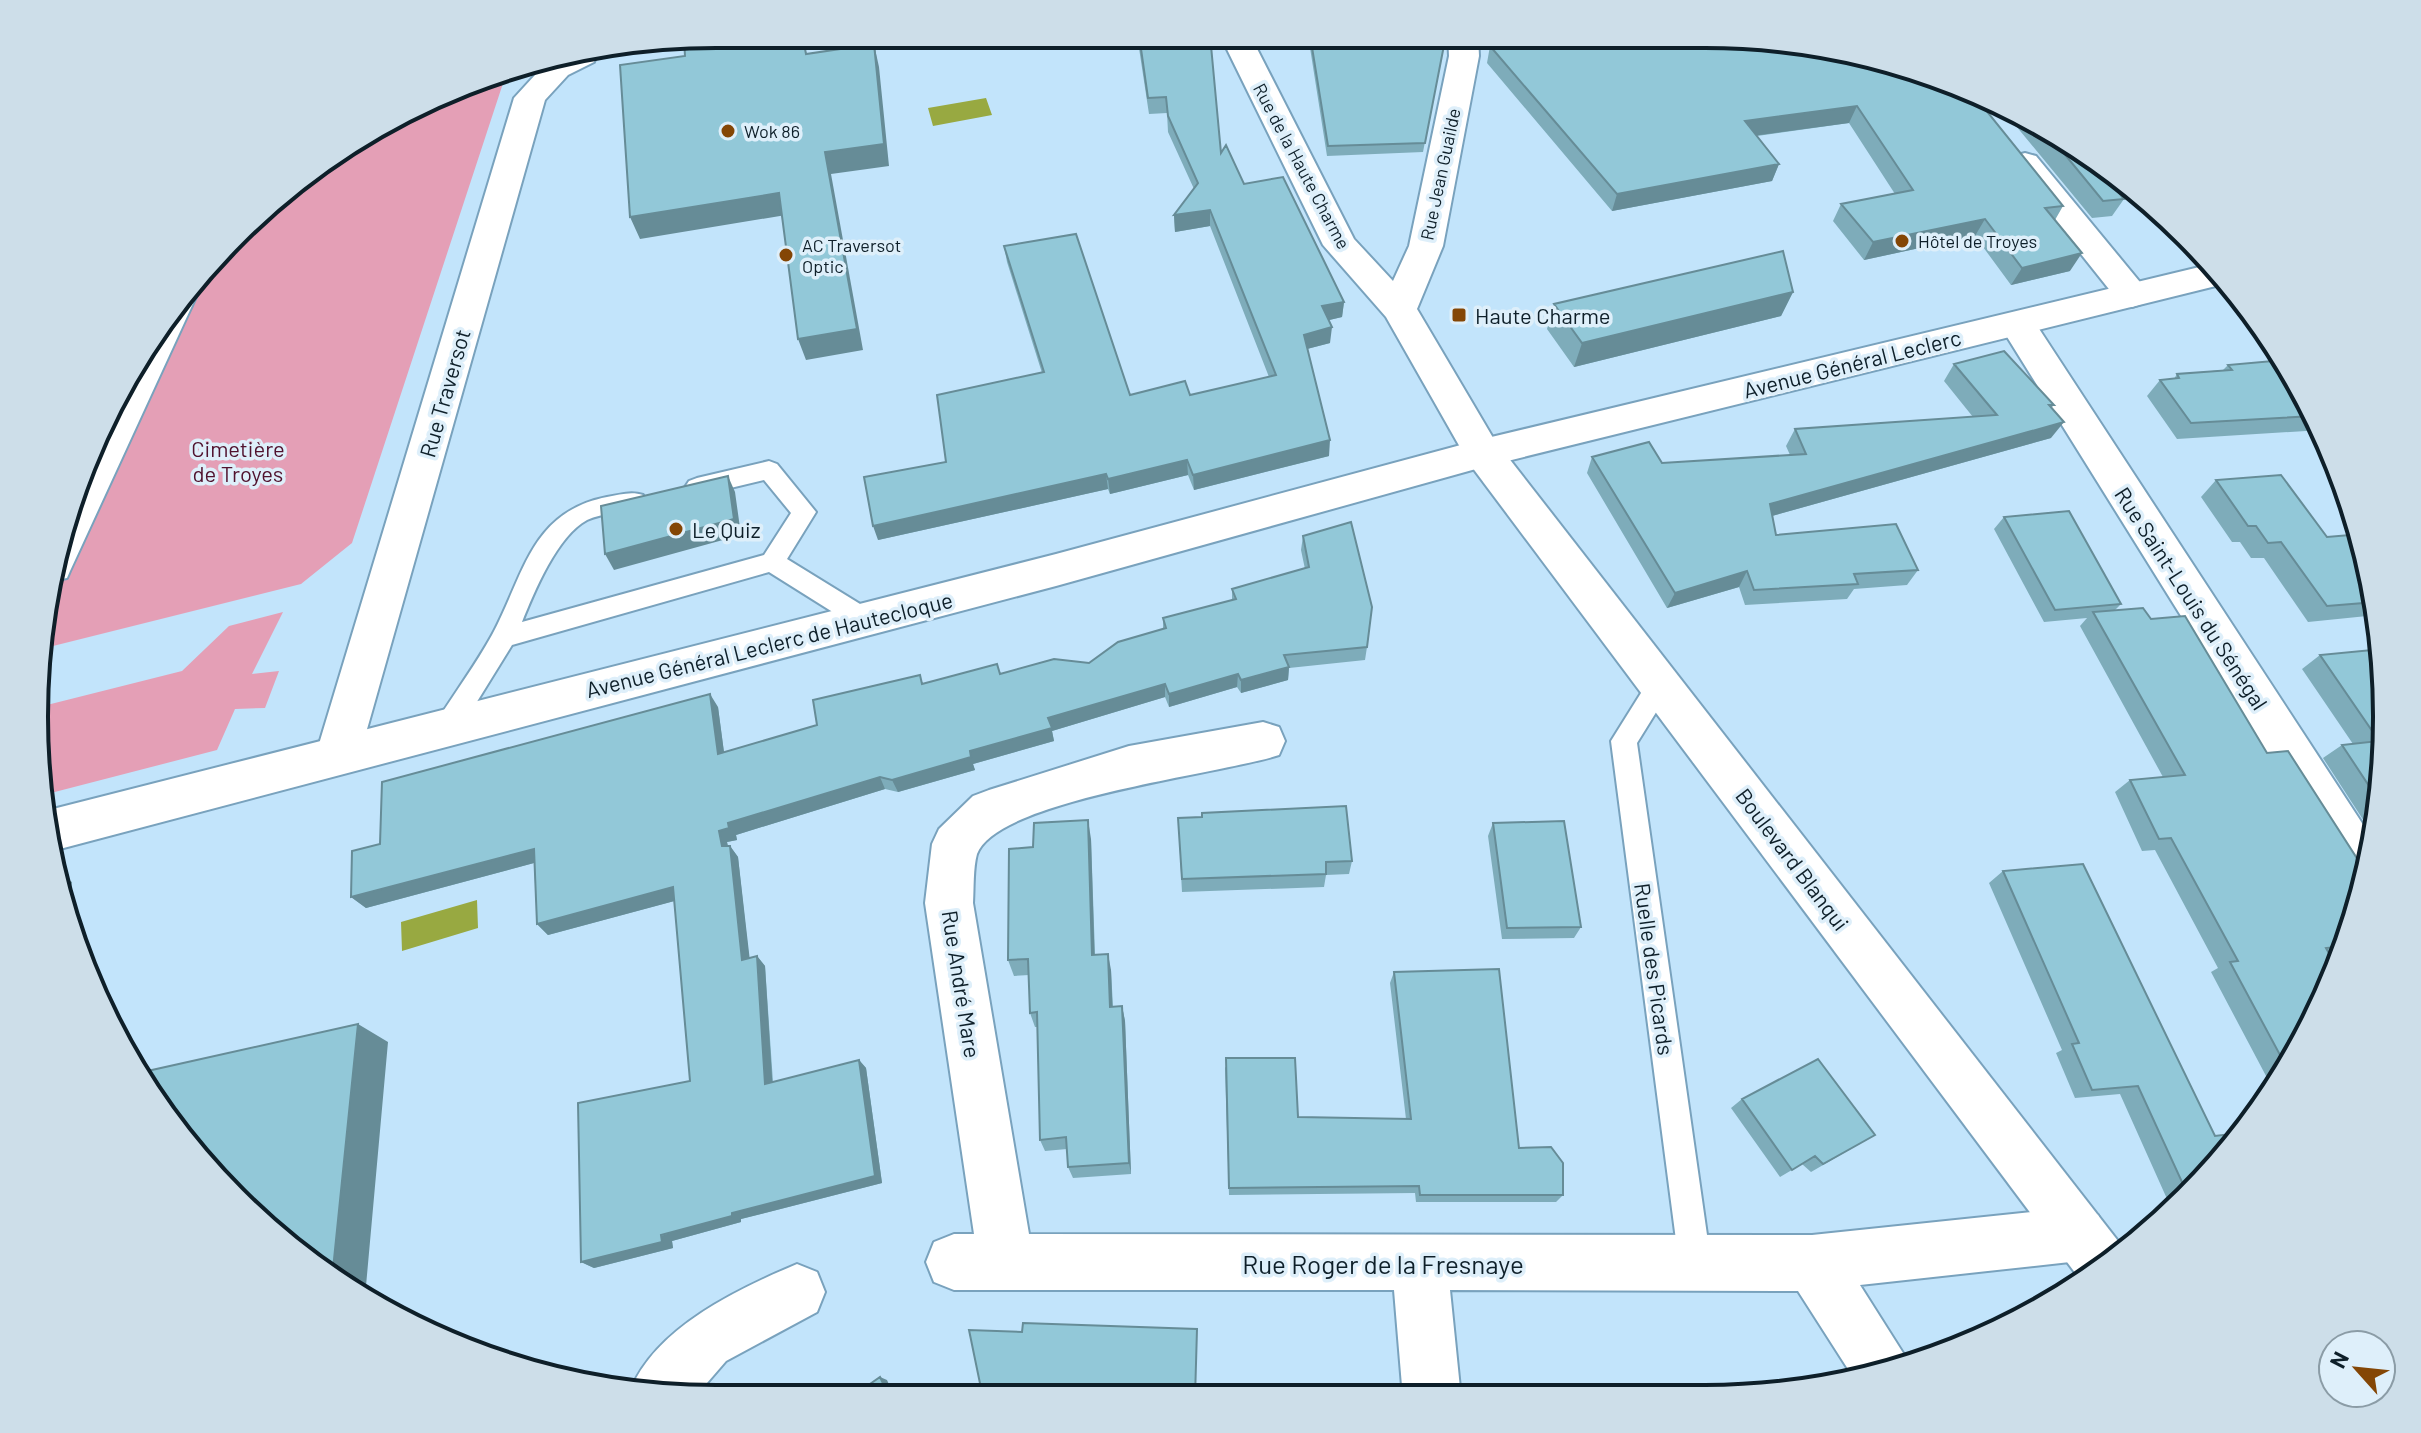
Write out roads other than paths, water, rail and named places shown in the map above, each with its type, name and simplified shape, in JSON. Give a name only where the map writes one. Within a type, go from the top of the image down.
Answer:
[{"type":"street","name":"Rue de la Haute Charme","points":[[1242,48],[1340,245],[1399,309],[1483,453]]},
{"type":"street","name":"Rue Jean Guailde","points":[[1399,309],[1426,246],[1473,48]]},
{"type":"street","name":"Rue Traversot","points":[[338,754],[530,98],[562,67]]},
{"type":"street","points":[[2006,140],[2132,295]]},
{"type":"street","name":"Avenue Général Leclerc","points":[[1483,453],[2208,277]]},
{"type":"street","name":"Rue Saint-Louis du Sénégal","points":[[2017,324],[2358,857]]},
{"type":"street","name":"Avenue Général Leclerc de Hautecloque","points":[[58,829],[864,619],[1483,453]]},
{"type":"street","name":"Boulevard Blanqui","points":[[1483,453],[2092,1250]]},
{"type":"street","name":"Rue André Mare","points":[[980,1262],[949,903],[955,844],[989,810],[1129,766],[1263,741]]},
{"type":"street","name":"Rue Roger de la Fresnaye","points":[[980,1262],[1812,1263],[2092,1250]]},
{"type":"street","points":[[1812,1263],[1877,1362]]},
{"type":"street","points":[[1420,1264],[1431,1385]]},
{"type":"street","points":[[668,1383],[706,1341],[797,1292]]},
{"type":"lane","points":[[71,543],[168,335]]},
{"type":"lane","points":[[448,726],[504,637],[516,600],[559,533],[576,515],[769,470],[804,512],[772,562],[504,637]]},
{"type":"lane","points":[[772,562],[864,619]]},
{"type":"lane","name":"Ruelle des Picards","points":[[1660,685],[1624,741],[1695,1263]]},
{"type":"place","name":"Wok 86","points":[[728,131]]},
{"type":"place","name":"Hôtel de Troyes","points":[[1902,241]]},
{"type":"place","name":"AC Traversot Optic","points":[[786,255]]},
{"type":"place","name":"Haute Charme","points":[[1459,315]]},
{"type":"place","name":"Le Quiz","points":[[676,529]]},
{"type":"park label","name":"Cimetière de Troyes","points":[[238,460]]}]
